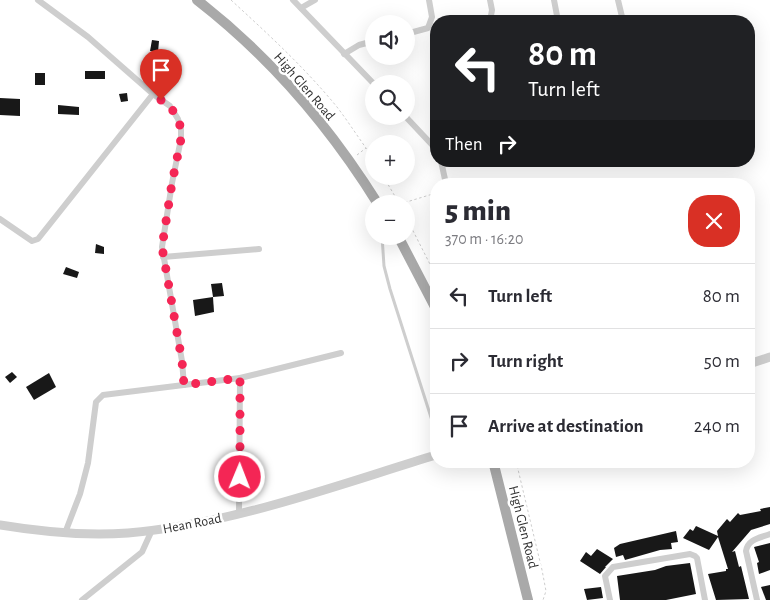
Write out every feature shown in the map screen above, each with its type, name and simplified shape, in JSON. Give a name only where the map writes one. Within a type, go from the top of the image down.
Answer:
[{"type":"main road","name":"High Glen Road","points":[[197,0],[226,24],[310,111],[350,162],[372,195]]},
{"type":"main road","points":[[403,245],[430,297]]},
{"type":"main road","name":"High Glen Road","points":[[495,468],[528,600]]},
{"type":"street","points":[[38,0],[88,36],[152,94],[170,106],[178,119],[181,139],[172,183],[163,257],[182,361],[184,385]]},
{"type":"street","points":[[293,0],[365,75]]},
{"type":"street","points":[[301,8],[314,0]]},
{"type":"street","points":[[429,0],[432,15]]},
{"type":"street","points":[[490,0],[491,15]]},
{"type":"street","points":[[554,0],[557,15]]},
{"type":"street","points":[[618,0],[622,15]]},
{"type":"street","points":[[415,32],[428,28],[430,22]]},
{"type":"street","points":[[344,54],[365,43]]},
{"type":"street","points":[[0,218],[28,239],[35,241],[152,94]]},
{"type":"street","points":[[414,125],[430,142]]},
{"type":"street","points":[[163,257],[260,249]]},
{"type":"street","points":[[65,533],[80,494],[88,463],[96,402],[103,395],[240,378],[340,354]]},
{"type":"street","points":[[755,362],[770,357]]},
{"type":"street","points":[[239,513],[240,378]]},
{"type":"street","name":"Hean Road","points":[[0,525],[65,533],[128,533],[187,525],[296,498],[430,457]]},
{"type":"street","points":[[82,600],[142,552],[152,530]]},
{"type":"street","points":[[757,600],[746,551],[749,542],[770,534]]},
{"type":"street","points":[[610,600],[605,576],[613,567],[690,554],[697,558],[703,599]]},
{"type":"lane","points":[[383,245],[384,266],[390,289],[430,414]]},
{"type":"path","points":[[231,0],[278,43],[309,76],[337,108],[365,147]]},
{"type":"path","points":[[350,162],[365,149]]},
{"type":"path","points":[[415,199],[430,195]]},
{"type":"path","points":[[415,235],[430,264]]},
{"type":"path","points":[[518,468],[542,570],[546,591],[543,600]]},
{"type":"building","points":[[152,40],[159,41],[158,52],[150,51]]},
{"type":"building","points":[[85,71],[105,71],[105,79],[85,79]]},
{"type":"building","points":[[35,73],[45,73],[45,85],[35,85]]},
{"type":"building","points":[[127,93],[128,101],[121,102],[119,94]]},
{"type":"building","points":[[0,98],[20,99],[20,116],[0,115]]},
{"type":"building","points":[[58,105],[79,107],[79,115],[58,114]]},
{"type":"building","points":[[96,244],[104,247],[104,254],[95,253]]},
{"type":"building","points":[[66,267],[79,272],[77,278],[63,274]]},
{"type":"building","points":[[222,283],[224,296],[213,297],[211,284]]},
{"type":"building","points":[[213,297],[214,312],[195,316],[193,300]]},
{"type":"building","points":[[12,372],[17,377],[10,383],[5,377]]},
{"type":"building","points":[[49,373],[56,387],[34,400],[26,387]]},
{"type":"building","points":[[770,507],[770,524],[751,530],[732,552],[735,551],[739,567],[741,566],[749,599],[716,600],[708,574],[728,569],[718,537],[709,550],[683,538],[690,529],[693,531],[696,526],[718,536],[717,531],[727,519],[730,522],[738,513],[740,515],[761,511],[760,509]]},
{"type":"building","points":[[676,531],[678,542],[671,543],[672,549],[660,550],[625,560],[623,555],[616,557],[614,548],[620,544]]},
{"type":"building","points":[[770,543],[770,570],[759,574],[757,563],[759,562],[754,547]]},
{"type":"building","points":[[597,549],[613,559],[600,574],[580,561],[586,552],[591,556]]},
{"type":"building","points":[[690,563],[696,594],[666,600],[620,600],[617,576]]},
{"type":"building","points":[[770,585],[770,600],[766,600],[761,587]]},
{"type":"building","points":[[601,587],[603,598],[587,600],[584,589]]},
{"type":"route","points":[[161,100],[170,106],[178,119],[181,129],[181,139],[162,247],[182,361],[184,385],[240,378],[240,477]]}]
